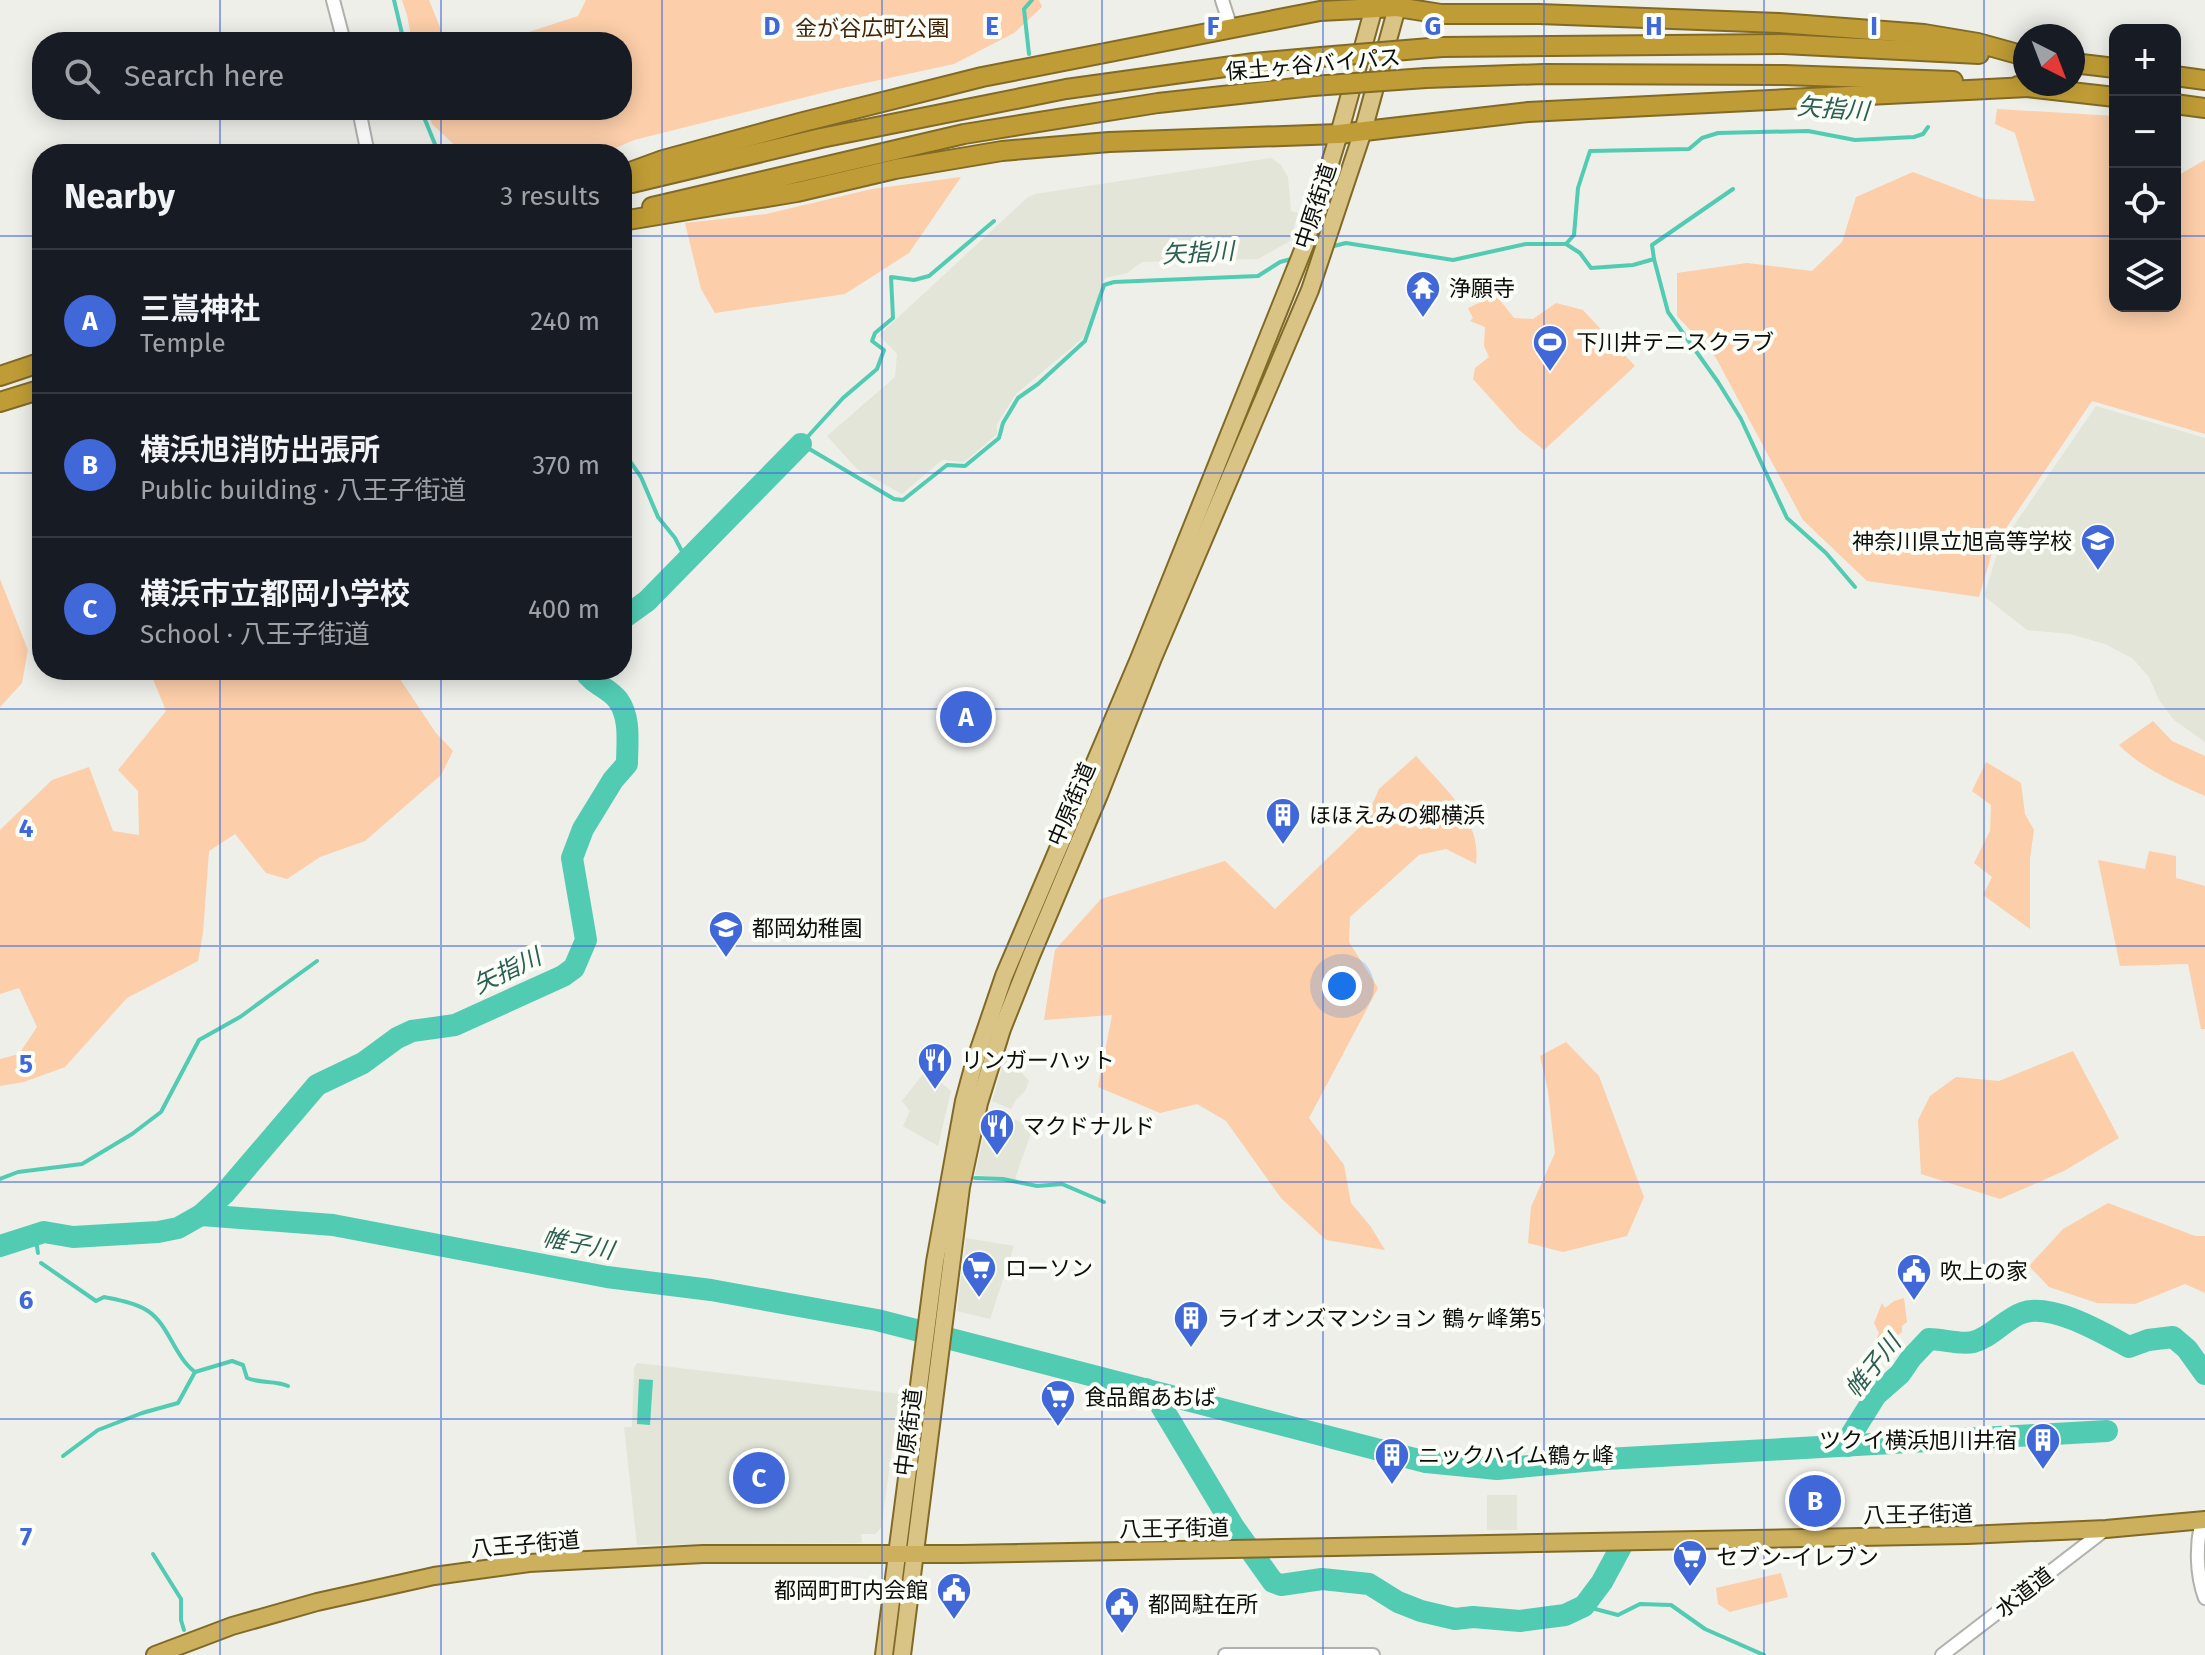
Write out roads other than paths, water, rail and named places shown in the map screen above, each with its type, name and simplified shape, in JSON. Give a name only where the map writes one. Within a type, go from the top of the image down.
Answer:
[{"type":"highway","points":[[632,171],[803,122],[982,77],[1374,3],[1398,3],[1441,14],[1734,21],[1924,34],[2013,53]]},
{"type":"highway","name":"保土ヶ谷バイパス","points":[[632,184],[821,138],[1066,89],[1321,57],[1442,47],[1545,44],[1783,44],[2013,55]]},
{"type":"highway","points":[[2085,64],[2109,67]]},
{"type":"highway","name":"保土ヶ谷バイパス","points":[[632,212],[964,134],[1158,103],[1313,86],[1544,74],[1914,78],[2013,86]]},
{"type":"highway","points":[[2181,77],[2205,80]]},
{"type":"highway","points":[[632,219],[797,192],[895,169],[1002,151],[1109,142],[1339,134],[1528,112],[2013,88]]},
{"type":"highway","name":"保土ヶ谷バイパス","points":[[2085,94],[2109,96]]},
{"type":"highway","points":[[2181,105],[2205,108]]},
{"type":"highway","points":[[0,376],[32,365]]},
{"type":"highway","points":[[0,402],[32,392]]},
{"type":"highway","name":"八王子街道","points":[[155,1655],[232,1626],[317,1602],[434,1576],[529,1563],[703,1554],[905,1554],[1967,1535],[2106,1529],[2204,1520]]},
{"type":"main road","name":"中原街道","points":[[884,1655],[905,1554],[940,1349],[935,1320],[935,1262],[964,1101],[974,1064],[1004,976],[1074,816],[1300,257],[1339,134],[1374,3]]},
{"type":"main road","name":"中原街道","points":[[902,1655],[905,1554],[923,1346],[935,1320],[979,1103],[1002,1029],[1153,658],[1310,290],[1363,131],[1398,3]]},
{"type":"street","points":[[333,0],[341,32]]},
{"type":"street","points":[[1222,0],[1231,28]]},
{"type":"street","points":[[361,120],[366,144]]},
{"type":"street","points":[[2204,1520],[2198,1537],[2200,1586],[2205,1598]]},
{"type":"street","name":"水道道","points":[[1942,1655],[2106,1529]]},
{"type":"street","points":[[1225,1655],[1373,1655]]},
{"type":"waterway","points":[[394,0],[402,32]]},
{"type":"waterway","points":[[1029,54],[1024,9],[1032,0]]},
{"type":"waterway","points":[[425,120],[435,144]]},
{"type":"waterway","name":"矢指川","points":[[1330,247],[1346,243],[1453,260],[1526,244],[1566,244],[1574,235],[1578,188],[1590,151],[1689,149],[1702,138],[1718,133],[1808,131],[1855,140],[1914,137],[1923,134],[1928,127]]},
{"type":"waterway","points":[[1566,244],[1580,253],[1591,268],[1633,265],[1654,259],[1652,245],[1733,189]]},
{"type":"waterway","name":"矢指川","points":[[994,221],[929,276],[914,280],[891,277],[893,318],[875,333],[872,341],[884,350],[877,369],[843,398],[801,444],[894,499],[903,500],[947,465],[965,466],[999,438],[1003,423],[1018,398],[1085,341],[1104,285],[1114,282],[1258,276],[1280,262],[1295,258]]},
{"type":"waterway","points":[[1654,259],[1668,312],[1741,419],[1787,518],[1826,553],[1855,587]]},
{"type":"waterway","name":"矢指川","points":[[632,612],[647,601],[801,444]]},
{"type":"waterway","points":[[632,464],[641,477],[658,517],[675,538],[686,559]]},
{"type":"waterway","name":"矢指川","points":[[0,1246],[44,1232],[73,1237],[178,1228],[201,1215],[224,1194],[317,1085],[363,1063],[412,1031],[455,1025],[563,976],[574,968],[586,940],[572,858],[583,829],[613,780],[627,764],[627,731],[622,707],[614,696],[592,680]]},
{"type":"waterway","points":[[0,1179],[18,1172],[82,1164],[132,1134],[161,1112],[199,1040],[240,1017],[317,961]]},
{"type":"waterway","points":[[975,1178],[1003,1179],[1037,1186],[1062,1184],[1104,1202]]},
{"type":"waterway","points":[[201,1215],[333,1225],[607,1277],[711,1290],[877,1320],[1426,1462],[1497,1469],[1606,1459],[2107,1431]]},
{"type":"waterway","points":[[35,1234],[38,1253]]},
{"type":"waterway","points":[[41,1263],[96,1301],[104,1297],[148,1311],[195,1372],[232,1361],[243,1365],[247,1378],[288,1386]]},
{"type":"waterway","name":"帷子川","points":[[1848,1446],[1851,1435],[1876,1395],[1900,1374],[1929,1339],[1973,1342],[2022,1313],[2034,1311],[2062,1315],[2129,1347],[2148,1340],[2173,1337],[2187,1349],[2205,1374]]},
{"type":"waterway","points":[[63,1456],[98,1430],[178,1403],[195,1372]]},
{"type":"waterway","points":[[1146,1389],[1157,1399],[1233,1526],[1273,1582],[1281,1585],[1322,1579],[1369,1584],[1398,1602],[1421,1611],[1455,1619],[1473,1617],[1520,1621],[1565,1615],[1584,1606],[1602,1582],[1622,1545]]},
{"type":"waterway","points":[[153,1554],[181,1599],[184,1630]]},
{"type":"waterway","points":[[1584,1606],[1618,1615],[1640,1604],[1671,1605],[1705,1629],[1764,1655]]},
{"type":"place","name":"浄願寺","points":[[1423,319]]},
{"type":"place","name":"下川井テニスクラブ","points":[[1550,373]]},
{"type":"place","name":"神奈川県立旭高等学校","points":[[2098,572]]},
{"type":"place","name":"三嶌神社","points":[[966,717]]},
{"type":"place","name":"ほほえみの郷横浜","points":[[1283,846]]},
{"type":"place","name":"都岡幼稚園","points":[[726,959]]},
{"type":"place","name":"リンガーハット","points":[[935,1091]]},
{"type":"place","name":"マクドナルド","points":[[997,1157]]},
{"type":"place","name":"ローソン","points":[[979,1299]]},
{"type":"place","name":"吹上の家","points":[[1914,1302]]},
{"type":"place","name":"ライオンズマンション 鶴ヶ峰第5","points":[[1191,1349]]},
{"type":"place","name":"食品館あおば","points":[[1058,1428]]},
{"type":"place","name":"ツクイ横浜旭川井宿","points":[[2043,1471]]},
{"type":"place","name":"横浜市立都岡小学校","points":[[759,1478]]},
{"type":"place","name":"ニックハイム鶴ヶ峰","points":[[1392,1486]]},
{"type":"place","name":"横浜旭消防出張所","points":[[1815,1501]]},
{"type":"place","name":"セブン-イレブン","points":[[1690,1588]]},
{"type":"place","name":"都岡町町内会館","points":[[954,1621]]},
{"type":"place","name":"都岡駐在所","points":[[1122,1635]]},
{"type":"park label","name":"金が谷広町公園","points":[[872,28]]}]
